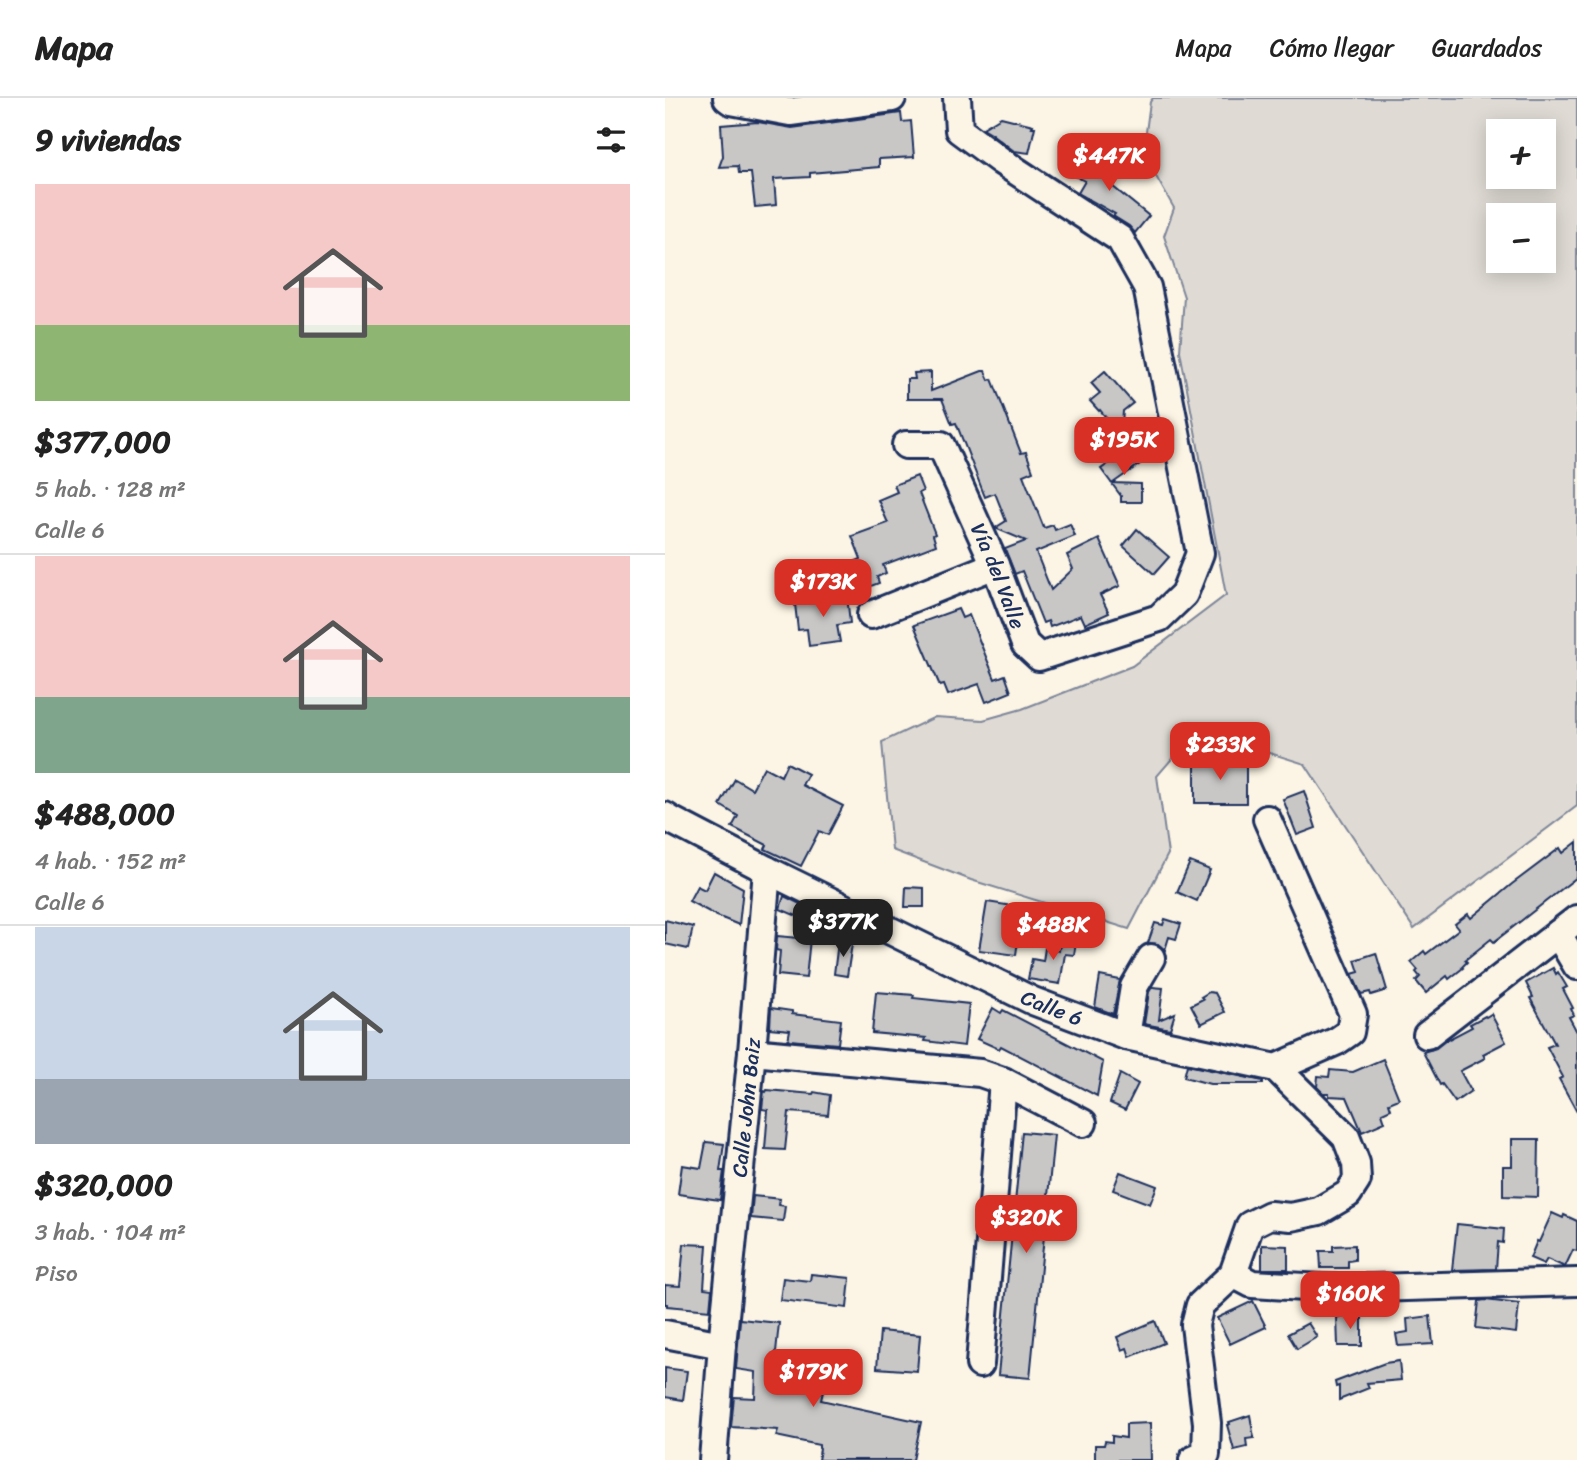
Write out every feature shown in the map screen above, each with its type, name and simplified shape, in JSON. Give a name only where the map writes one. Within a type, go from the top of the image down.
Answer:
[{"type":"street","points":[[727,98],[790,112],[892,98]]},
{"type":"street","name":"Vía del Valle","points":[[906,444],[941,444],[995,565],[1025,644],[1039,657],[1159,618],[1184,594],[1200,553],[1147,287],[1120,239],[960,130],[957,98]]},
{"type":"street","points":[[871,615],[995,565]]},
{"type":"street","points":[[665,816],[767,870]]},
{"type":"street","points":[[1193,1460],[1206,1454],[1207,1423],[1195,1325],[1200,1305],[1233,1274],[1250,1225],[1270,1215],[1291,1217],[1319,1211],[1348,1194],[1357,1180],[1356,1163],[1346,1137],[1276,1068],[1337,1041],[1350,1032],[1353,1014],[1268,819]]},
{"type":"street","name":"Calle 6","points":[[767,870],[1033,1001],[1126,1036],[1276,1068]]},
{"type":"street","name":"Calle John Baiz","points":[[713,1460],[767,870]]},
{"type":"street","points":[[1427,1035],[1568,926],[1577,966]]},
{"type":"street","points":[[1126,1036],[1134,987],[1151,958]]},
{"type":"street","points":[[751,1060],[838,1075],[849,1074],[870,1064],[979,1073],[1003,1081],[1083,1123]]},
{"type":"street","points":[[980,1364],[1003,1081]]},
{"type":"street","points":[[1233,1274],[1252,1284],[1339,1289],[1577,1282]]},
{"type":"street","points":[[665,1334],[722,1345]]},
{"type":"shaded area","points":[[1153,98],[1577,98],[1577,806],[1414,929],[1305,764],[1197,730],[1157,776],[1168,854],[1129,929],[971,880],[892,850],[882,742],[935,717],[983,720],[1022,709],[1132,666],[1226,595],[1180,351],[1184,297],[1164,236],[1174,208],[1154,173],[1146,132],[1150,102]]},
{"type":"building","points":[[901,113],[902,122],[911,121],[914,157],[879,159],[879,167],[810,173],[810,177],[774,179],[776,205],[755,207],[751,173],[739,173],[738,166],[719,167],[723,156],[721,125],[758,122],[792,128]]},
{"type":"building","points":[[1001,117],[1035,127],[1029,153],[1014,151],[983,128]]},
{"type":"building","points":[[1088,155],[1121,170],[1112,186],[1149,216],[1135,233],[1113,216],[1115,214],[1078,193],[1085,181],[1077,177]]},
{"type":"building","points":[[985,371],[989,380],[992,379],[1021,453],[1026,452],[1033,471],[1023,475],[1044,528],[1053,525],[1055,530],[1070,524],[1075,536],[1036,552],[1051,590],[1073,569],[1067,555],[1099,539],[1120,586],[1100,595],[1109,613],[1085,624],[1081,615],[1050,627],[1048,621],[1043,623],[1022,571],[1015,574],[1005,549],[1026,541],[995,528],[1006,521],[995,493],[985,497],[956,423],[952,424],[942,399],[907,399],[907,379],[915,379],[914,373],[931,372],[931,391]]},
{"type":"building","points":[[1105,371],[1133,403],[1123,411],[1122,425],[1111,424],[1090,401],[1100,393],[1091,383]]},
{"type":"building","points":[[1129,449],[1140,464],[1113,483],[1141,484],[1141,502],[1121,502],[1121,496],[1101,469]]},
{"type":"building","points":[[917,476],[923,491],[919,493],[935,534],[936,545],[883,565],[886,573],[877,577],[879,583],[863,589],[856,561],[861,559],[852,536],[888,523],[878,500],[897,492],[894,485]]},
{"type":"building","points":[[1137,529],[1169,557],[1154,574],[1123,546]]},
{"type":"building","points":[[847,596],[850,623],[837,625],[840,642],[809,646],[807,629],[798,630],[795,604]]},
{"type":"building","points":[[958,609],[962,618],[969,615],[995,679],[1005,675],[1011,692],[986,702],[979,684],[948,695],[944,685],[940,686],[914,625]]},
{"type":"building","points":[[1195,761],[1246,761],[1246,803],[1195,803]]},
{"type":"building","points":[[787,763],[808,774],[802,785],[843,806],[828,835],[819,831],[801,866],[765,849],[767,845],[732,827],[738,816],[720,805],[735,779],[752,789],[764,767],[781,776]]},
{"type":"building","points":[[1304,791],[1316,828],[1297,835],[1283,799]]},
{"type":"building","points":[[1577,842],[1577,877],[1494,942],[1491,939],[1465,960],[1467,962],[1463,968],[1449,979],[1447,976],[1426,993],[1416,981],[1420,977],[1411,962],[1459,929],[1455,924],[1468,914],[1471,918],[1560,848],[1563,853]]},
{"type":"building","points":[[1190,862],[1210,870],[1197,901],[1177,892]]},
{"type":"building","points":[[714,872],[743,888],[739,925],[689,901],[697,886],[705,890]]},
{"type":"building","points":[[906,887],[924,888],[924,907],[905,907]]},
{"type":"building","points":[[784,896],[839,923],[835,932],[780,909]]},
{"type":"building","points":[[987,902],[1013,906],[1012,916],[1021,918],[1016,955],[979,950]]},
{"type":"building","points":[[1165,919],[1181,924],[1176,939],[1169,937],[1165,950],[1158,944],[1148,943],[1155,923],[1163,925]]},
{"type":"building","points":[[665,920],[693,927],[688,949],[665,944]]},
{"type":"building","points":[[1062,933],[1077,936],[1074,955],[1065,954],[1060,984],[1028,979],[1032,959],[1043,961],[1045,948],[1059,951]]},
{"type":"building","points":[[777,936],[810,939],[806,978],[778,975],[780,951],[776,950]]},
{"type":"building","points":[[838,942],[852,944],[847,976],[834,974]]},
{"type":"building","points":[[1376,953],[1387,990],[1371,995],[1370,992],[1361,994],[1352,974],[1359,972],[1355,960]]},
{"type":"building","points":[[1553,968],[1567,987],[1563,989],[1574,1015],[1569,1017],[1577,1032],[1577,1112],[1559,1079],[1563,1077],[1547,1047],[1555,1044],[1530,998],[1533,997],[1526,983]]},
{"type":"building","points":[[1100,976],[1120,980],[1113,1014],[1095,1007]]},
{"type":"building","points":[[1152,987],[1163,988],[1159,1020],[1175,1013],[1170,1029],[1144,1024]]},
{"type":"building","points":[[876,992],[969,1004],[964,1046],[925,1041],[926,1038],[872,1033]]},
{"type":"building","points":[[1209,992],[1215,993],[1225,1012],[1201,1024],[1191,1005],[1203,999],[1201,997]]},
{"type":"building","points":[[771,1008],[792,1011],[792,1014],[841,1020],[838,1044],[788,1040],[790,1030],[770,1028]]},
{"type":"building","points":[[993,1008],[1001,1013],[1003,1010],[1103,1062],[1097,1096],[1001,1046],[999,1049],[977,1039]]},
{"type":"building","points":[[1491,1014],[1506,1042],[1483,1054],[1485,1058],[1460,1071],[1471,1091],[1455,1102],[1442,1084],[1440,1085],[1423,1052],[1436,1048],[1472,1027],[1470,1024]]},
{"type":"building","points":[[1383,1059],[1399,1099],[1389,1103],[1391,1109],[1382,1113],[1385,1122],[1362,1132],[1347,1097],[1323,1093],[1317,1087],[1318,1076],[1329,1077],[1330,1070],[1353,1072]]},
{"type":"building","points":[[1187,1065],[1263,1081],[1263,1084],[1210,1084],[1184,1077]]},
{"type":"building","points":[[1120,1074],[1138,1084],[1125,1110],[1110,1103]]},
{"type":"building","points":[[764,1091],[830,1095],[828,1115],[789,1112],[785,1150],[765,1149],[768,1110],[762,1109]]},
{"type":"building","points":[[1022,1132],[1054,1135],[1030,1378],[998,1375]]},
{"type":"building","points":[[1512,1139],[1539,1139],[1538,1197],[1503,1196],[1503,1166],[1512,1166]]},
{"type":"building","points":[[706,1142],[724,1144],[720,1200],[678,1194],[682,1165],[701,1168]]},
{"type":"building","points":[[1120,1172],[1157,1186],[1150,1204],[1113,1190]]},
{"type":"building","points":[[753,1196],[780,1199],[779,1205],[785,1206],[783,1221],[751,1218]]},
{"type":"building","points":[[1552,1213],[1577,1221],[1577,1251],[1573,1250],[1565,1267],[1547,1259],[1544,1264],[1530,1258]]},
{"type":"building","points":[[1457,1224],[1504,1229],[1503,1243],[1498,1242],[1496,1269],[1452,1270]]},
{"type":"building","points":[[684,1244],[707,1245],[704,1288],[712,1289],[710,1310],[665,1304],[665,1285],[680,1286]]},
{"type":"building","points":[[1262,1245],[1288,1246],[1288,1269],[1262,1269]]},
{"type":"building","points":[[1355,1245],[1355,1260],[1348,1261],[1348,1268],[1321,1268],[1320,1251],[1333,1251],[1333,1246]]},
{"type":"building","points":[[811,1274],[850,1278],[847,1308],[780,1300],[783,1278],[810,1281]]},
{"type":"building","points":[[1253,1301],[1266,1327],[1230,1344],[1217,1318]]},
{"type":"building","points":[[1479,1301],[1519,1304],[1516,1333],[1476,1328]]},
{"type":"building","points":[[1362,1316],[1362,1346],[1338,1346],[1337,1317]]},
{"type":"building","points":[[1430,1316],[1433,1344],[1398,1346],[1396,1334],[1408,1332],[1407,1319]]},
{"type":"building","points":[[740,1319],[779,1323],[773,1381],[823,1392],[821,1400],[921,1422],[913,1460],[818,1460],[819,1445],[776,1436],[778,1430],[731,1427],[734,1397],[755,1398],[756,1372],[736,1369]]},
{"type":"building","points":[[1155,1321],[1164,1343],[1130,1357],[1127,1348],[1122,1350],[1117,1337]]},
{"type":"building","points":[[1308,1323],[1317,1337],[1297,1349],[1288,1334]]},
{"type":"building","points":[[880,1331],[920,1335],[917,1371],[877,1368]]},
{"type":"building","points":[[1399,1361],[1401,1380],[1367,1383],[1369,1388],[1339,1400],[1339,1386],[1336,1387],[1335,1382],[1385,1363]]},
{"type":"building","points":[[665,1368],[687,1371],[683,1400],[665,1397]]},
{"type":"building","points":[[1250,1415],[1254,1438],[1246,1439],[1247,1447],[1234,1450],[1227,1425]]},
{"type":"building","points":[[1150,1423],[1151,1460],[1095,1460],[1095,1445],[1104,1445],[1105,1441],[1112,1442],[1112,1436],[1126,1438],[1126,1424]]}]
